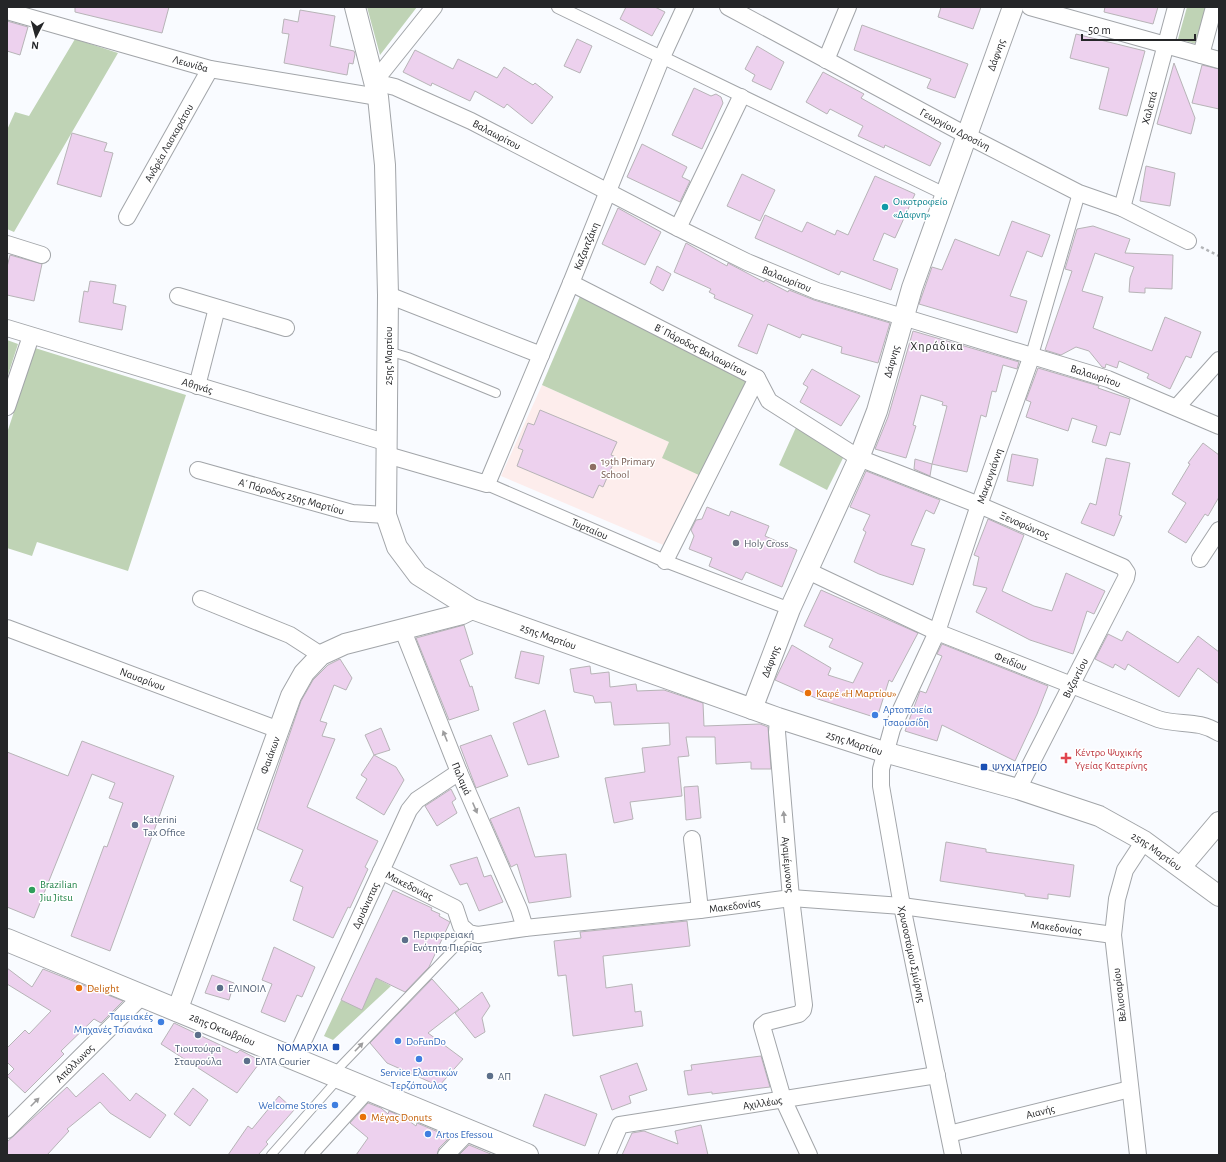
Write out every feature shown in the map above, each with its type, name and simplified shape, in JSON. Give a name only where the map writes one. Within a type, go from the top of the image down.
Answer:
[{"type":"main road","name":"28ης Οκτωβρίου","points":[[7,940],[527,1155]]},
{"type":"street","name":"25ης Μαρτίου","points":[[355,7],[376,89],[385,165],[388,295],[388,449],[386,515],[396,547],[418,574],[472,609],[752,709],[884,752],[1018,789],[1099,816],[1124,828],[1144,841],[1219,896]]},
{"type":"street","points":[[376,89],[434,7]]},
{"type":"street","points":[[558,7],[662,57],[740,97],[945,194]]},
{"type":"street","name":"Καζαντζάκη","points":[[486,484],[571,283],[662,57],[685,7]]},
{"type":"street","name":"Γεωργίου Δροσίνη","points":[[728,7],[966,135],[1079,193],[1122,208],[1188,240]]},
{"type":"street","points":[[826,60],[848,7]]},
{"type":"street","name":"Δάφνης","points":[[752,709],[790,609],[859,458],[877,411],[903,317],[945,194],[1013,7]]},
{"type":"street","points":[[1030,7],[1219,60]]},
{"type":"street","name":"Χαλεπά","points":[[1122,208],[1176,7]]},
{"type":"street","points":[[1201,55],[1214,7]]},
{"type":"street","name":"Λεωνίδα","points":[[7,11],[210,69],[376,89]]},
{"type":"street","name":"Ανδρέα Λασκαράτου","points":[[127,217],[210,69]]},
{"type":"street","name":"Βαλαωρίτου","points":[[376,89],[395,87],[471,121],[607,192],[747,262],[817,291],[1108,379],[1219,426]]},
{"type":"street","points":[[678,228],[740,97]]},
{"type":"street","name":"Μακρυγιάννη","points":[[884,752],[892,729],[937,632],[979,505],[1032,356],[1079,193]]},
{"type":"street","points":[[7,244],[42,255]]},
{"type":"street","name":"Β΄ Πάροδος Βαλαωρίτου","points":[[571,283],[756,378],[769,400],[859,458]]},
{"type":"street","points":[[388,295],[541,355]]},
{"type":"street","points":[[178,296],[286,328]]},
{"type":"street","points":[[197,386],[217,308]]},
{"type":"street","name":"Αθηνάς","points":[[7,328],[197,386],[388,449]]},
{"type":"street","points":[[7,407],[30,336]]},
{"type":"street","points":[[1177,407],[1219,360]]},
{"type":"street","points":[[665,561],[756,378]]},
{"type":"street","name":"Τυρταίου","points":[[388,449],[486,484],[665,561],[790,609]]},
{"type":"street","name":"Ξενοφώντος","points":[[859,458],[979,505],[1123,567]]},
{"type":"street","name":"Α΄ Πάροδος 25ης Μαρτίου","points":[[198,470],[352,513],[386,515]]},
{"type":"street","points":[[1200,559],[1219,530]]},
{"type":"street","name":"Βυζαντίου","points":[[1018,789],[1126,578],[1127,573],[1123,567]]},
{"type":"street","name":"Φειδίου","points":[[808,571],[937,632],[1158,719],[1169,722],[1196,723],[1212,728],[1219,734]]},
{"type":"street","points":[[201,599],[290,636],[321,655]]},
{"type":"street","name":"Φαιάκων","points":[[177,1011],[291,696],[304,673],[321,655],[345,644],[402,628],[462,614],[472,609]]},
{"type":"street","name":"Ναυαρίνου","points":[[7,628],[279,730]]},
{"type":"street","name":"Παλαμά","points":[[402,628],[459,772],[519,909],[525,928]]},
{"type":"street","name":"Αγαμέμνονος","points":[[778,718],[791,898],[803,1010],[799,1014],[767,1022],[762,1026],[783,1099]]},
{"type":"street","name":"Χρυσοστόμου Σμύρνης","points":[[884,752],[881,769],[881,786],[902,906],[950,1134],[953,1155]]},
{"type":"street","name":"Δρυάνιστας","points":[[295,1059],[409,810],[417,800],[459,772]]},
{"type":"street","points":[[1181,867],[1219,822]]},
{"type":"street","points":[[692,839],[700,910]]},
{"type":"street","name":"Βελισσαρίου","points":[[1138,1155],[1112,935],[1117,899],[1125,870],[1144,841]]},
{"type":"street","name":"Μακεδονίας","points":[[381,870],[455,908],[461,926],[469,933],[478,935],[525,928],[700,910],[791,898],[902,906],[1112,935]]},
{"type":"street","name":"Απόλλωνος","points":[[7,1130],[142,996]]},
{"type":"street","name":"Αχιλλέως","points":[[607,1155],[620,1125],[937,1075]]},
{"type":"street","name":"Αιανής","points":[[950,1134],[1130,1089]]},
{"type":"street","points":[[311,1155],[370,1090]]},
{"type":"street","points":[[783,1099],[809,1155]]},
{"type":"street","points":[[446,1155],[470,1131]]},
{"type":"lane","points":[[388,351],[408,357],[496,393]]},
{"type":"lane","points":[[271,1155],[336,1076],[469,933]]},
{"type":"path","points":[[1188,240],[1219,256]]},
{"type":"shaded area","name":"19th Primary School","points":[[542,385],[669,442],[701,476],[668,547],[501,476]]},
{"type":"green space","points":[[367,7],[417,7],[380,55]]},
{"type":"green space","points":[[1187,7],[1209,7],[1200,45],[1178,39]]},
{"type":"green space","points":[[75,39],[118,53],[14,232],[7,229],[7,130],[15,112],[29,116]]},
{"type":"green space","points":[[581,294],[749,379],[701,476],[662,458],[669,442],[542,385]]},
{"type":"green space","points":[[7,340],[18,344],[7,378]]},
{"type":"green space","points":[[35,348],[186,395],[128,571],[37,542],[32,556],[7,548],[7,433]]},
{"type":"green space","points":[[798,423],[846,452],[827,490],[779,465]]},
{"type":"green space","points":[[376,978],[391,986],[333,1040],[324,1036],[341,1000],[362,1009]]},
{"type":"building","points":[[75,7],[169,7],[162,33],[75,12]]},
{"type":"building","points":[[626,7],[655,7],[665,12],[652,36],[620,19]]},
{"type":"building","points":[[941,7],[981,7],[973,29],[938,17]]},
{"type":"building","points":[[1105,7],[1158,7],[1153,24],[1104,12]]},
{"type":"building","points":[[300,10],[335,16],[330,46],[354,51],[355,54],[353,64],[349,63],[347,75],[284,63],[289,34],[282,33],[284,19],[298,22]]},
{"type":"building","points":[[7,21],[28,27],[20,55],[7,51]]},
{"type":"building","points":[[862,25],[968,64],[955,98],[927,88],[931,79],[854,50]]},
{"type":"building","points":[[1076,34],[1145,51],[1127,116],[1099,109],[1109,68],[1070,58]]},
{"type":"building","points":[[577,39],[592,46],[580,73],[564,66]]},
{"type":"building","points":[[757,46],[784,62],[771,90],[752,81],[755,75],[745,69]]},
{"type":"building","points":[[415,50],[453,69],[458,59],[497,78],[504,67],[533,85],[535,83],[553,97],[532,124],[507,104],[504,108],[475,91],[470,101],[432,83],[431,86],[403,72]]},
{"type":"building","points":[[1174,63],[1195,118],[1191,134],[1157,124]]},
{"type":"building","points":[[1202,65],[1219,69],[1219,109],[1192,103]]},
{"type":"building","points":[[823,72],[864,94],[861,98],[941,143],[930,166],[885,145],[884,148],[858,136],[863,126],[830,109],[827,114],[806,102]]},
{"type":"building","points":[[694,88],[711,96],[716,94],[721,97],[723,103],[702,149],[672,135]]},
{"type":"building","points":[[72,133],[107,143],[104,151],[113,153],[101,197],[57,184]]},
{"type":"building","points":[[642,144],[687,167],[682,177],[690,181],[680,202],[627,177]]},
{"type":"building","points":[[1146,166],[1175,173],[1170,206],[1140,201]]},
{"type":"building","points":[[742,174],[775,190],[760,221],[727,206]]},
{"type":"building","points":[[875,176],[915,194],[895,238],[884,233],[873,260],[898,269],[891,290],[841,271],[839,275],[755,238],[765,215],[802,232],[807,222],[835,235],[837,230],[848,235]]},
{"type":"building","points":[[618,208],[661,232],[645,265],[602,244]]},
{"type":"building","points":[[1012,221],[1050,235],[1042,257],[1027,251],[1010,296],[1027,301],[1017,333],[919,304],[932,267],[942,270],[955,239],[999,256]]},
{"type":"building","points":[[1093,226],[1130,239],[1125,253],[1173,255],[1172,289],[1145,288],[1145,293],[1129,292],[1130,278],[1134,267],[1095,253],[1082,291],[1103,297],[1093,328],[1152,351],[1165,317],[1201,332],[1191,358],[1186,356],[1170,389],[1147,378],[1149,374],[1119,361],[1117,368],[1106,364],[1105,368],[1102,367],[1089,351],[1076,347],[1061,355],[1045,350],[1072,271],[1065,269],[1077,229]]},
{"type":"building","points":[[686,243],[727,266],[728,263],[764,282],[765,280],[788,292],[789,290],[814,300],[890,323],[878,363],[841,353],[842,347],[802,334],[800,338],[768,324],[757,354],[738,346],[753,315],[714,298],[715,295],[709,292],[711,289],[674,272]]},
{"type":"building","points":[[10,255],[42,264],[34,301],[7,295],[7,267]]},
{"type":"building","points":[[657,266],[671,274],[663,291],[650,283]]},
{"type":"building","points":[[90,281],[116,285],[113,303],[126,306],[122,330],[79,322],[84,291],[88,292]]},
{"type":"building","points":[[913,331],[1019,362],[1017,369],[1003,365],[996,392],[992,391],[986,417],[981,415],[967,472],[932,464],[947,406],[942,405],[943,402],[921,395],[913,425],[916,426],[906,458],[875,449],[888,417]]},
{"type":"building","points":[[1038,368],[1099,386],[1098,388],[1130,399],[1120,435],[1110,432],[1106,446],[1092,442],[1097,426],[1072,418],[1068,431],[1026,417],[1031,402],[1026,400]]},
{"type":"building","points":[[812,369],[860,396],[841,426],[800,402],[808,387],[803,384]]},
{"type":"building","points":[[540,410],[617,442],[611,455],[616,457],[603,487],[599,485],[593,498],[517,466],[523,450],[518,448],[528,423],[534,425]]},
{"type":"building","points":[[1203,443],[1219,455],[1219,497],[1208,516],[1205,514],[1186,543],[1168,532],[1186,503],[1172,494],[1190,464],[1188,463]]},
{"type":"building","points":[[1012,454],[1038,459],[1033,486],[1007,481]]},
{"type":"building","points":[[1106,458],[1130,463],[1119,515],[1122,516],[1114,536],[1081,523],[1090,503],[1096,505]]},
{"type":"building","points":[[915,459],[932,464],[930,476],[914,469]]},
{"type":"building","points":[[866,471],[940,500],[934,514],[926,510],[911,545],[925,549],[913,585],[879,574],[854,562],[866,532],[863,530],[870,515],[850,507]]},
{"type":"building","name":"Holy Cross","points":[[707,507],[729,516],[731,511],[769,526],[765,536],[797,550],[782,587],[746,572],[742,580],[709,566],[712,558],[689,549],[694,536],[691,530],[696,520],[702,519]]},
{"type":"building","points":[[988,519],[1024,535],[1002,591],[1034,606],[1052,611],[1066,573],[1105,591],[1094,614],[1087,611],[1073,654],[1030,640],[976,612],[987,588],[973,585],[979,557],[974,555]]},
{"type":"building","points":[[821,590],[918,633],[892,682],[889,680],[877,718],[818,699],[775,680],[792,645],[831,668],[828,675],[853,683],[863,663],[829,647],[833,639],[804,626]]},
{"type":"building","points":[[464,625],[473,654],[460,660],[470,687],[472,686],[479,710],[449,720],[416,638]]},
{"type":"building","points":[[1127,631],[1178,663],[1198,636],[1219,652],[1219,684],[1198,668],[1179,697],[1128,664],[1125,670],[1115,664],[1113,668],[1095,659],[1108,634],[1122,641]]},
{"type":"building","points":[[942,644],[1048,686],[1037,714],[1015,761],[942,725],[937,741],[905,731],[920,691],[926,693],[942,656],[937,654]]},
{"type":"building","points":[[521,651],[544,656],[539,684],[515,678]]},
{"type":"building","points":[[340,659],[352,678],[346,690],[334,685],[320,721],[327,723],[322,736],[335,739],[307,807],[378,841],[365,867],[368,869],[350,908],[348,907],[333,938],[293,920],[303,887],[290,881],[303,850],[257,829],[301,701],[313,680],[328,665]]},
{"type":"building","points":[[590,666],[591,674],[609,672],[610,687],[636,684],[637,691],[664,690],[703,703],[704,726],[760,724],[768,727],[771,769],[751,769],[751,762],[716,764],[715,737],[686,737],[689,756],[678,757],[682,796],[630,802],[633,819],[614,823],[605,778],[645,772],[642,748],[670,745],[669,723],[614,725],[611,702],[595,703],[593,696],[574,692],[570,669]]},
{"type":"building","points":[[545,710],[559,757],[528,765],[513,723]]},
{"type":"building","points":[[381,728],[390,750],[374,755],[365,735]]},
{"type":"building","points":[[491,735],[508,776],[476,788],[460,746]]},
{"type":"building","points":[[82,741],[174,776],[110,951],[71,936],[104,846],[107,847],[123,803],[109,798],[115,783],[92,774],[34,918],[7,907],[7,752],[68,776]]},
{"type":"building","points":[[374,755],[396,767],[404,780],[384,815],[356,798],[367,779],[361,775]]},
{"type":"building","points":[[698,786],[701,818],[686,820],[684,787]]},
{"type":"building","points":[[451,789],[456,799],[452,802],[457,813],[437,826],[425,806]]},
{"type":"building","points":[[519,807],[535,857],[566,854],[571,897],[529,903],[517,864],[511,867],[490,819]]},
{"type":"building","points":[[946,842],[986,849],[986,852],[1074,865],[1070,897],[1048,894],[1048,899],[940,881]]},
{"type":"building","points":[[477,857],[484,877],[491,875],[503,902],[479,911],[467,883],[460,885],[450,865]]},
{"type":"building","name":"Περιφερειακή Ενότητα Πιερίας","points":[[393,890],[432,908],[431,910],[440,914],[439,916],[450,922],[429,967],[405,992],[376,978],[362,1010],[341,1000]]},
{"type":"building","points":[[687,921],[690,946],[603,956],[606,988],[632,984],[635,1012],[641,1011],[643,1026],[573,1036],[566,975],[558,976],[554,941],[581,938],[580,932]]},
{"type":"building","points":[[274,947],[315,967],[302,997],[297,995],[285,1022],[261,1012],[272,984],[262,980]]},
{"type":"building","points":[[7,968],[32,987],[43,969],[123,1001],[101,1023],[94,1019],[61,1051],[64,1054],[25,1093],[7,1076],[14,1069],[7,1062],[7,1048],[25,1030],[29,1034],[51,1011],[7,984]]},
{"type":"building","name":"ΕΛΙΝΟΙΛ","points":[[212,975],[234,983],[229,1000],[205,993]]},
{"type":"building","points":[[432,979],[459,1009],[428,1033],[463,1059],[439,1086],[387,1063],[370,1043]]},
{"type":"building","points":[[482,992],[490,1006],[482,1018],[485,1032],[475,1038],[455,1013]]},
{"type":"building","points":[[174,1023],[237,1053],[240,1050],[261,1061],[237,1093],[161,1044]]},
{"type":"building","points":[[761,1056],[770,1087],[712,1094],[712,1092],[688,1095],[684,1071],[692,1070],[691,1065]]},
{"type":"building","points":[[637,1063],[647,1090],[629,1096],[631,1103],[612,1110],[600,1076]]},
{"type":"building","points":[[103,1073],[130,1101],[136,1093],[166,1115],[150,1138],[110,1113],[100,1102],[67,1129],[69,1131],[47,1155],[7,1155],[7,1142],[67,1087],[76,1097]]},
{"type":"building","points":[[193,1088],[208,1100],[190,1126],[174,1114]]},
{"type":"building","points":[[545,1094],[597,1114],[585,1146],[533,1126]]},
{"type":"building","points":[[279,1096],[294,1110],[266,1142],[268,1144],[258,1155],[228,1155],[248,1126],[252,1129]]},
{"type":"building","points":[[368,1103],[381,1108],[388,1114],[389,1111],[405,1118],[416,1126],[417,1123],[450,1137],[439,1148],[437,1155],[356,1155],[368,1138],[350,1123]]},
{"type":"building","points":[[701,1125],[708,1155],[622,1155],[632,1133],[644,1131],[678,1144],[675,1131]]},
{"type":"building","points":[[469,1145],[474,1147],[493,1155],[459,1155]]},
{"type":"place","name":"Οικοτροφείο «Δάφνη»","points":[[885,207]]},
{"type":"place","name":"19th Primary School","points":[[593,467]]},
{"type":"place","name":"Holy Cross","points":[[736,543]]},
{"type":"place","name":"Καφέ «Η Μαρτίου»","points":[[808,693]]},
{"type":"place","name":"Αρτοποιεία Τσαουσίδη","points":[[875,715]]},
{"type":"place","name":"Κέντρο Ψυχικής Υγείας Κατερίνης","points":[[1066,758]]},
{"type":"place","name":"ΨΥΧΙΑΤΡΕΙΟ","points":[[984,767]]},
{"type":"place","name":"Katerini Tax Office","points":[[135,825]]},
{"type":"place","name":"Brazilian Jiu Jitsu","points":[[32,890]]},
{"type":"place","name":"Περιφερειακή Ενότητα Πιερίας","points":[[405,940]]},
{"type":"place","name":"Delight","points":[[79,988]]},
{"type":"place","name":"ΕΛΙΝΟΙΛ","points":[[220,988]]},
{"type":"place","name":"Ταμειακές Μηχανές Τσιανάκα","points":[[161,1022]]},
{"type":"place","name":"Τιουτούφα Σταυρούλα","points":[[198,1035]]},
{"type":"place","name":"DoFunDo","points":[[398,1041]]},
{"type":"place","name":"ΝΟΜΑΡΧΙΑ","points":[[336,1047]]},
{"type":"place","name":"Service Ελαστικών Τερζόπουλος","points":[[419,1059]]},
{"type":"place","name":"ΕΛΤΑ Courier","points":[[247,1061]]},
{"type":"place","name":"ΑΠ","points":[[490,1076]]},
{"type":"place","name":"Welcome Stores","points":[[335,1105]]},
{"type":"place","name":"Μέγας Donuts","points":[[363,1117]]},
{"type":"place","name":"Artos Efessou","points":[[428,1134]]},
{"type":"district","name":"Χηράδικα","points":[[937,346]]}]
